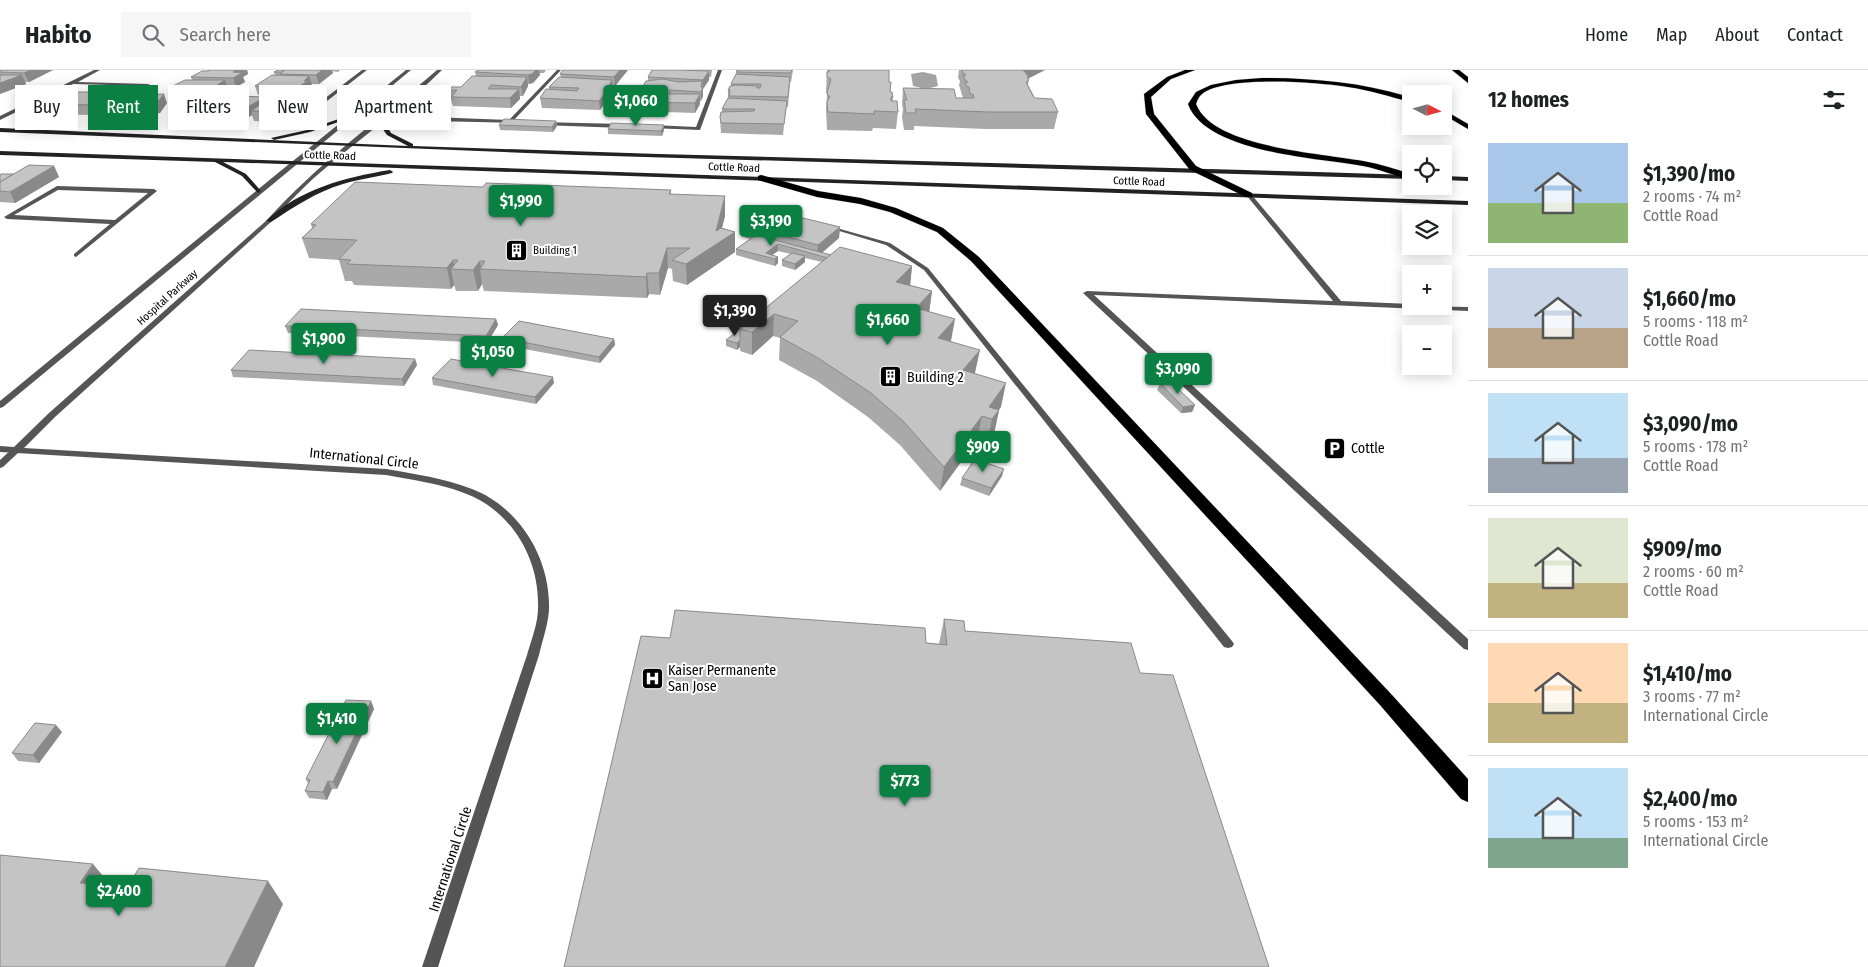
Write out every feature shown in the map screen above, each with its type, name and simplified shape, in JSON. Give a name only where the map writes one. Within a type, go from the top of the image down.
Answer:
[{"type":"highway","points":[[1192,70],[1169,78],[1147,96],[1150,114],[1193,168],[1249,195]]},
{"type":"highway","points":[[1455,70],[1468,81]]},
{"type":"highway","points":[[1402,98],[1347,85],[1267,79],[1210,85],[1195,96],[1192,104],[1195,112],[1210,126],[1246,142],[1300,155],[1370,165],[1402,174]]},
{"type":"highway","points":[[1452,117],[1468,127]]},
{"type":"highway","points":[[762,178],[817,194],[861,201],[893,210],[940,230],[975,258],[1373,686],[1468,792]]},
{"type":"main road","points":[[256,142],[308,131],[337,121]]},
{"type":"main road","name":"Cottle Road","points":[[0,130],[256,142],[659,156],[1193,168],[1402,177]]},
{"type":"main road","points":[[386,130],[388,133],[416,147]]},
{"type":"main road","name":"Cottle Road","points":[[0,154],[1468,203]]},
{"type":"main road","points":[[215,161],[244,175],[258,191]]},
{"type":"main road","points":[[268,221],[298,200],[330,185],[350,179],[413,168]]},
{"type":"main road","points":[[1452,178],[1468,179]]},
{"type":"street","points":[[0,118],[98,70]]},
{"type":"street","points":[[327,98],[365,70]]},
{"type":"street","name":"Hospital Parkway","points":[[390,85],[408,70]]},
{"type":"street","name":"Hospital Parkway","points":[[423,85],[440,70]]},
{"type":"street","points":[[510,122],[559,70]]},
{"type":"street","points":[[649,127],[698,128],[720,70]]},
{"type":"street","points":[[71,83],[148,85]]},
{"type":"street","points":[[451,120],[520,122]]},
{"type":"street","points":[[540,123],[629,126]]},
{"type":"street","name":"Hospital Parkway","points":[[0,405],[337,128]]},
{"type":"street","name":"Hospital Parkway","points":[[0,465],[52,415],[268,221],[294,193],[367,130]]},
{"type":"street","points":[[4,217],[57,188],[154,191],[76,255]]},
{"type":"street","points":[[1249,195],[1339,304]]},
{"type":"street","points":[[4,217],[116,222]]},
{"type":"street","points":[[819,223],[888,244],[926,269],[1228,644]]},
{"type":"street","points":[[1468,309],[1087,294],[1468,646]]},
{"type":"street","name":"International Circle","points":[[0,449],[386,472],[466,489],[494,502],[522,531],[539,567],[544,604],[534,655],[430,967]]},
{"type":"shaded area","points":[[923,72],[936,75],[938,86],[926,89],[913,86],[911,74]]},
{"type":"building","points":[[0,70],[31,70],[24,73],[0,72]]},
{"type":"building","points":[[237,70],[233,72],[242,73],[233,78],[191,77],[202,71]]},
{"type":"building","points":[[285,70],[322,70],[316,75],[280,74]]},
{"type":"building","points":[[478,70],[536,70],[528,75],[475,72]]},
{"type":"building","points":[[563,70],[620,70],[614,77],[560,74]]},
{"type":"building","points":[[652,70],[709,71],[703,80],[648,77]]},
{"type":"building","points":[[738,70],[792,70],[791,73],[737,72]]},
{"type":"building","points":[[829,70],[889,70],[890,92],[892,92],[893,97],[891,97],[891,101],[897,101],[898,112],[874,111],[874,114],[828,112],[827,102],[830,96],[827,93],[831,79],[827,77]]},
{"type":"building","points":[[962,70],[1023,70],[1029,77],[1027,77],[1029,80],[1026,82],[1033,96],[1035,98],[1052,99],[1058,112],[915,109],[916,113],[906,113],[904,100],[907,100],[903,88],[954,89],[956,98],[974,98],[973,94],[970,94],[969,87],[967,87],[965,82],[968,82],[963,75],[966,75]]},
{"type":"building","points":[[736,74],[790,77],[788,97],[729,96],[730,90],[728,90],[730,86],[757,86],[757,88],[760,88],[761,84],[731,84]]},
{"type":"building","points":[[0,75],[22,75],[0,83]]},
{"type":"building","points":[[272,75],[309,76],[304,81],[308,81],[301,85],[255,86]]},
{"type":"building","points":[[472,76],[527,77],[521,87],[491,85],[488,89],[519,89],[510,98],[451,97],[457,90],[451,90],[451,87],[461,87]]},
{"type":"building","points":[[559,77],[612,80],[607,90],[614,90],[612,94],[605,93],[599,101],[540,98],[546,89],[577,91],[579,88],[549,87]]},
{"type":"building","points":[[663,79],[679,82],[702,81],[701,87],[703,87],[701,92],[670,90],[669,94],[700,94],[695,103],[634,102],[646,81]]},
{"type":"building","points":[[185,80],[225,80],[217,85],[175,85]]},
{"type":"building","points":[[78,92],[88,92],[88,105],[78,105]]},
{"type":"building","points":[[158,94],[164,94],[158,102]]},
{"type":"building","points":[[249,97],[259,97],[259,100],[249,106]]},
{"type":"building","points":[[728,98],[787,101],[784,124],[721,123],[721,112],[754,111],[755,109],[722,109]]},
{"type":"building","points":[[259,105],[259,111],[251,111]]},
{"type":"building","points":[[504,119],[556,121],[552,127],[499,125]]},
{"type":"building","points":[[611,123],[664,125],[661,131],[608,129]]},
{"type":"building","points":[[29,165],[54,166],[10,192],[0,191],[0,182]]},
{"type":"building","points":[[1,174],[13,174],[0,182]]},
{"type":"building","name":"Building 1","points":[[355,182],[483,187],[486,183],[671,190],[669,194],[725,196],[716,231],[721,228],[735,232],[686,264],[672,260],[690,248],[667,248],[659,273],[647,273],[646,277],[480,269],[485,261],[480,261],[473,270],[451,269],[458,260],[453,260],[447,268],[347,264],[351,260],[339,259],[357,240],[302,238],[316,225],[311,224]]},
{"type":"building","points":[[770,210],[840,227],[818,245],[746,226]]},
{"type":"building","points":[[756,235],[831,255],[828,258],[778,244],[766,253],[778,257],[775,259],[736,249]]},
{"type":"building","name":"Building 2","points":[[840,247],[912,266],[896,282],[932,291],[916,308],[955,319],[938,338],[980,350],[963,370],[1006,383],[989,407],[999,410],[992,419],[982,416],[944,467],[903,421],[871,393],[818,358],[780,337],[798,321],[774,314],[752,332],[740,329]]},
{"type":"building","points":[[792,253],[805,256],[795,264],[782,260]]},
{"type":"building","points":[[301,309],[496,319],[486,336],[285,326]]},
{"type":"building","points":[[752,319],[740,329],[740,340],[737,343],[726,340]]},
{"type":"building","points":[[519,321],[614,339],[599,357],[502,338]]},
{"type":"building","points":[[249,350],[415,359],[402,379],[231,370]]},
{"type":"building","points":[[451,359],[553,377],[535,397],[432,378]]},
{"type":"building","points":[[1171,382],[1195,405],[1183,407],[1160,383]]},
{"type":"building","points":[[975,459],[1004,469],[991,488],[962,478]]},
{"type":"building","points":[[675,610],[925,628],[926,643],[947,645],[944,619],[964,621],[965,631],[1131,643],[1140,673],[1173,675],[1269,967],[564,967],[641,636],[670,638]]},
{"type":"building","points":[[346,700],[371,701],[333,782],[328,781],[323,792],[305,791],[310,780],[306,779]]},
{"type":"building","points":[[35,723],[56,725],[33,755],[12,753]]},
{"type":"building","points":[[0,855],[93,864],[80,883],[127,888],[139,868],[268,881],[225,967],[0,967]]},
{"type":"place","name":"Building 1","points":[[517,250]]},
{"type":"place","name":"Building 2","points":[[891,377]]},
{"type":"place","name":"Cottle","points":[[1335,448]]},
{"type":"place","name":"Kaiser Permanente San Jose","points":[[652,678]]}]
